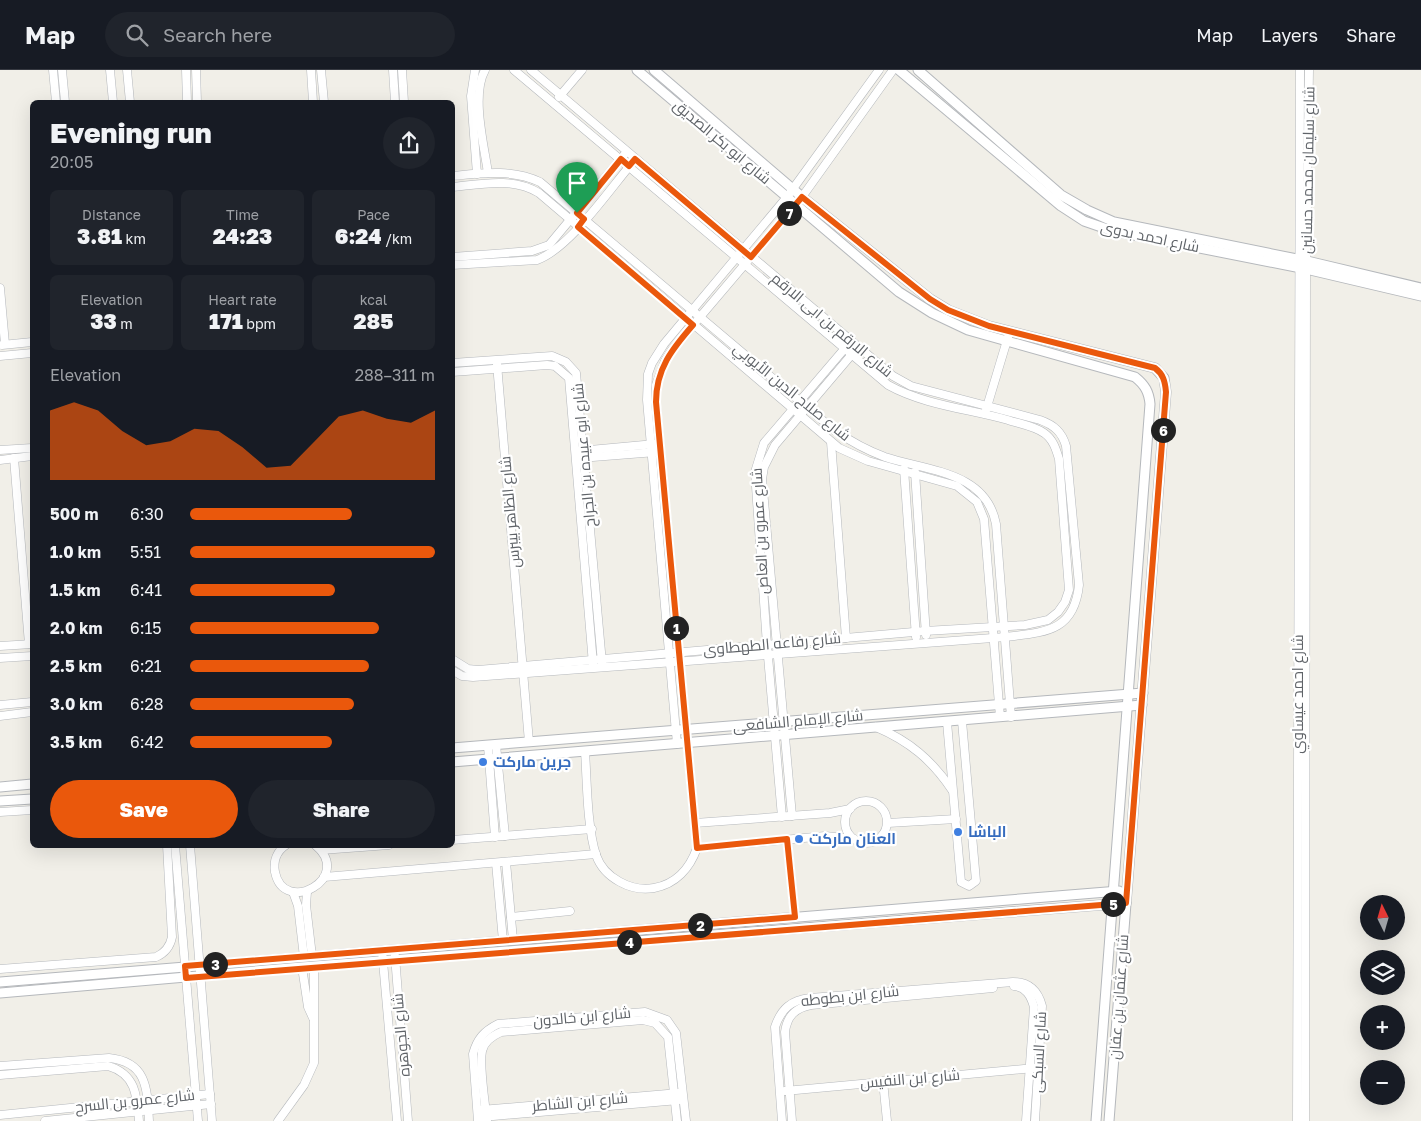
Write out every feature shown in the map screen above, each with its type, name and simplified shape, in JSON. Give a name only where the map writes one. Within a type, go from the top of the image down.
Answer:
[{"type":"street","points":[[53,70],[56,100]]},
{"type":"street","points":[[62,70],[65,100]]},
{"type":"street","points":[[110,70],[113,100]]},
{"type":"street","points":[[127,70],[130,100]]},
{"type":"street","points":[[186,70],[187,100]]},
{"type":"street","points":[[196,70],[198,100]]},
{"type":"street","points":[[311,70],[313,100]]},
{"type":"street","points":[[321,70],[324,100]]},
{"type":"street","points":[[393,70],[395,100]]},
{"type":"street","points":[[402,70],[404,100]]},
{"type":"street","points":[[475,70],[471,96],[477,174]]},
{"type":"street","points":[[485,70],[480,81],[479,97],[488,173]]},
{"type":"street","name":"شارع الارقم بن ابى الارقم","points":[[514,70],[876,377],[900,392],[1038,430],[1052,440],[1059,459],[1069,590],[1065,602],[1058,612],[1048,620],[1005,626]]},
{"type":"street","name":"شارع الارقم بن ابى الارقم","points":[[531,70],[892,376],[911,386],[988,405],[1048,423],[1060,433],[1066,446],[1080,585],[1078,602],[1064,622],[1057,628],[1046,632],[1006,637]]},
{"type":"street","points":[[554,102],[582,70]]},
{"type":"street","name":"شارع ابو بكر الصديق","points":[[637,70],[800,201],[930,299],[968,319],[1010,331]]},
{"type":"street","name":"شارع ابو بكر الصديق","points":[[654,70],[790,193]]},
{"type":"street","points":[[677,744],[647,400],[648,374],[658,354],[692,310],[790,193],[879,70]]},
{"type":"street","points":[[585,751],[592,829],[596,854],[601,865],[619,882],[630,887],[655,888],[677,878],[693,859],[697,848],[696,823],[659,448],[656,385],[665,361],[693,325],[800,201],[893,70]]},
{"type":"street","name":"شارع احمد بدوى","points":[[899,70],[1061,206],[1084,221],[1113,231],[1303,264],[1421,296]]},
{"type":"street","name":"شارع احمد بدوى","points":[[918,70],[1062,194],[1087,210],[1114,222],[1421,288]]},
{"type":"street","name":"شارع سليمان محمد حسانين","points":[[1300,70],[1303,264]]},
{"type":"street","name":"شارع سليمان محمد حسانين","points":[[1303,264],[1309,70]]},
{"type":"street","points":[[394,94],[404,93]]},
{"type":"street","points":[[455,257],[540,249],[556,238],[626,152]]},
{"type":"street","points":[[455,265],[537,260],[557,250],[635,159]]},
{"type":"street","name":"شارع صلاح الدين الأيوبي","points":[[455,176],[507,172],[530,177],[550,189],[807,407],[851,442],[868,451],[966,481],[981,491],[992,506],[996,524],[1011,717]]},
{"type":"street","name":"شارع صلاح الدين الأيوبي","points":[[455,187],[497,182],[523,185],[539,193],[831,442],[859,458],[964,490],[971,495],[981,510],[984,519],[1000,717]]},
{"type":"street","name":"شارع ابو بكر الصديق","points":[[800,201],[899,292],[932,313],[968,330],[1007,341]]},
{"type":"street","name":"شارع احمد عيساوي","points":[[1297,1121],[1301,1102],[1303,264]]},
{"type":"street","points":[[0,288],[2,345],[30,342]]},
{"type":"street","points":[[985,414],[1010,331]]},
{"type":"street","name":"شارع عثمان بن عفان","points":[[1010,331],[1155,368],[1164,378],[1166,392],[1109,1121]]},
{"type":"street","name":"شارع عثمان بن عفان","points":[[1007,341],[1136,377],[1144,384],[1149,393],[1150,404],[1129,694],[1096,1121]]},
{"type":"street","name":"شارع عمرو بن العاص","points":[[782,817],[766,645],[754,472],[759,452],[764,444],[850,342]]},
{"type":"street","name":"شارع عمرو بن العاص","points":[[792,816],[762,479],[768,455],[857,348]]},
{"type":"street","points":[[0,356],[30,353]]},
{"type":"street","name":"شارع ابو عبيده بن الجراح","points":[[455,363],[552,356],[560,358],[572,368],[578,381],[602,663]]},
{"type":"street","name":"شارع الظاهر بيبرس","points":[[496,360],[529,742]]},
{"type":"street","name":"شارع ابو عبيده بن الجراح","points":[[455,372],[547,365],[555,366],[569,378],[594,668]]},
{"type":"street","points":[[831,442],[846,638]]},
{"type":"street","points":[[3,450],[30,448]]},
{"type":"street","points":[[576,454],[659,448]]},
{"type":"street","points":[[10,459],[21,449]]},
{"type":"street","points":[[3,450],[10,459],[30,635]]},
{"type":"street","points":[[10,459],[30,456]]},
{"type":"street","points":[[904,462],[916,643]]},
{"type":"street","points":[[915,465],[926,642]]},
{"type":"street","points":[[1067,557],[1077,556]]},
{"type":"street","name":"شارع رفاعه الطهطاوى","points":[[455,661],[468,669],[594,668],[602,663],[668,653],[1005,626]]},
{"type":"street","name":"شارع رفاعه الطهطاوى","points":[[455,672],[462,676],[473,677],[593,659],[602,663],[669,662],[1006,637]]},
{"type":"street","points":[[0,646],[30,644]]},
{"type":"street","points":[[0,658],[30,656]]},
{"type":"street","name":"شارع الإمام الشافعى","points":[[455,748],[1143,693]]},
{"type":"street","points":[[0,705],[30,702]]},
{"type":"street","name":"شارع الإمام الشافعى","points":[[455,762],[1142,706]]},
{"type":"street","points":[[0,716],[30,712]]},
{"type":"street","points":[[947,722],[961,882],[969,886],[976,881],[962,721]]},
{"type":"street","points":[[876,727],[906,742],[920,752],[943,776],[953,790]]},
{"type":"street","points":[[492,745],[495,837]]},
{"type":"street","points":[[493,759],[505,836]]},
{"type":"street","points":[[0,787],[30,784]]},
{"type":"street","points":[[0,801],[30,799]]},
{"type":"street","points":[[696,823],[830,813],[850,809],[861,802],[874,802],[884,810],[888,823],[884,834],[875,841],[864,843],[854,839],[833,836],[697,848]]},
{"type":"street","points":[[850,809],[845,824],[854,839]]},
{"type":"street","points":[[0,812],[30,810]]},
{"type":"street","points":[[888,823],[956,819]]},
{"type":"street","points":[[455,840],[592,829]]},
{"type":"street","points":[[787,839],[795,917]]},
{"type":"street","points":[[0,969],[162,954],[167,950],[172,937],[166,848]]},
{"type":"street","points":[[175,848],[198,1121]]},
{"type":"street","points":[[190,848],[212,1121]]},
{"type":"street","points":[[283,848],[278,852],[274,868],[280,883],[293,892],[307,892],[320,884],[324,877],[326,860],[318,848]]},
{"type":"street","points":[[324,877],[596,854]]},
{"type":"street","points":[[506,862],[513,940]]},
{"type":"street","points":[[496,863],[503,941]]},
{"type":"street","points":[[0,982],[1127,890]]},
{"type":"street","points":[[293,892],[298,906],[308,956]]},
{"type":"street","points":[[307,892],[308,956]]},
{"type":"street","points":[[978,902],[979,913]]},
{"type":"street","points":[[0,993],[964,914],[1126,903]]},
{"type":"street","points":[[963,904],[964,914]]},
{"type":"street","points":[[511,917],[570,911]]},
{"type":"street","points":[[702,925],[703,936]]},
{"type":"street","points":[[549,937],[550,948]]},
{"type":"street","name":"شارع الجوهره","points":[[382,950],[397,1121]]},
{"type":"street","name":"شارع الجوهره","points":[[394,950],[408,1121]]},
{"type":"street","points":[[278,1121],[310,1074],[315,1051],[314,966]]},
{"type":"street","points":[[302,967],[308,1007],[314,1020]]},
{"type":"street","name":"شارع ابن بطوطه","points":[[782,1121],[776,1027],[778,1018],[791,1003],[810,998],[1015,986],[1029,989]]},
{"type":"street","name":"شارع السبكى","points":[[1029,989],[1038,995],[1042,1006],[1040,1067],[1035,1121]]},
{"type":"street","name":"شارع السبكى","points":[[1026,1121],[1034,1007],[1029,989]]},
{"type":"street","name":"شارع ابن بطوطه","points":[[792,1121],[785,1032],[790,1016],[796,1010],[811,1006],[911,993]]},
{"type":"street","name":"شارع ابن خالدون","points":[[487,1116],[482,1057],[485,1044],[494,1035],[500,1032],[544,1025],[645,1012],[661,1016],[673,1026],[676,1033],[686,1121]]},
{"type":"street","name":"شارع ابن خالدون","points":[[477,1117],[473,1054],[481,1036],[498,1024],[544,1025],[643,1020],[655,1023],[668,1037],[677,1121]]},
{"type":"street","points":[[0,1066],[117,1059],[126,1061],[139,1072],[146,1087],[149,1121]]},
{"type":"street","points":[[0,1075],[108,1066],[126,1074],[132,1082],[137,1101],[139,1121]]},
{"type":"street","name":"شارع ابن النفيس","points":[[780,1092],[1040,1067]]},
{"type":"street","points":[[883,1081],[887,1121]]},
{"type":"street","name":"شارع عمرو بن السرح","points":[[0,1115],[210,1094]]},
{"type":"street","name":"شارع ابن الشاطر","points":[[477,1117],[684,1096]]},
{"type":"street","name":"شارع احمد عيساوي","points":[[1301,1102],[1305,1121]]},
{"type":"street","name":"شارع عمرو بن السرح","points":[[45,1121],[211,1104]]},
{"type":"street","points":[[66,1108],[67,1120]]},
{"type":"place","name":"جرين ماركت","points":[[483,762]]},
{"type":"place","name":"الباشا","points":[[958,832]]},
{"type":"place","name":"العنان ماركت","points":[[799,839]]},
{"type":"route","points":[[621,159],[629,166],[635,159],[751,257],[802,197],[930,299],[948,310],[989,326],[1155,368],[1160,372],[1164,378],[1166,392],[1126,903],[314,966],[186,978],[185,966],[795,917],[787,839],[697,848],[656,402],[656,385],[665,361],[693,325],[578,227],[584,219],[577,213],[621,159]]}]
